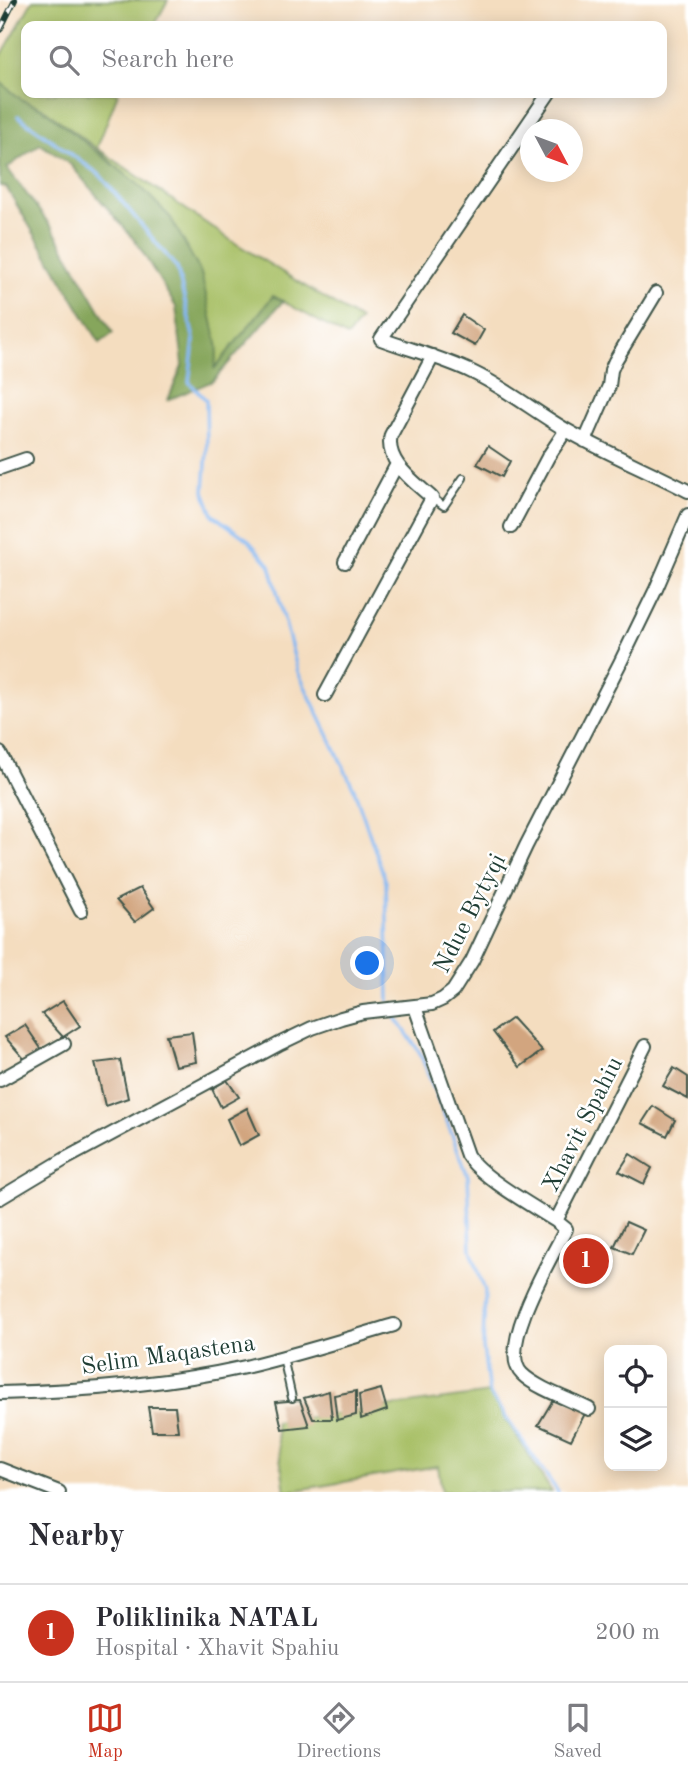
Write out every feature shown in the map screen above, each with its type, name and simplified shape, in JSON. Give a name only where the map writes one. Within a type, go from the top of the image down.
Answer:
[{"type":"street","points":[[546,98],[381,339],[474,372],[585,441],[688,491]]},
{"type":"street","points":[[585,441],[609,386],[611,370],[656,293]]},
{"type":"street","points":[[325,695],[432,498],[397,464],[388,444],[390,435],[433,356]]},
{"type":"street","points":[[511,527],[548,457],[566,430]]},
{"type":"street","points":[[0,468],[26,458]]},
{"type":"street","points":[[345,562],[397,464]]},
{"type":"street","name":"Ndue Bytyqi","points":[[0,1198],[281,1042],[312,1028],[363,1012],[432,1004],[453,991],[472,961],[526,846],[620,663],[688,515]]},
{"type":"street","points":[[0,753],[82,911]]},
{"type":"street","name":"Xhavit Spahiu","points":[[415,1007],[472,1163],[566,1228],[526,1311],[514,1345],[514,1357],[516,1367],[532,1382],[589,1409]]},
{"type":"street","points":[[0,1080],[64,1044]]},
{"type":"street","name":"Xhavit Spahiu","points":[[556,1221],[645,1046]]},
{"type":"street","name":"Selim Maqastena","points":[[0,1393],[99,1387],[212,1373],[283,1357],[394,1325]]},
{"type":"street","points":[[0,1469],[59,1492]]},
{"type":"lane","points":[[432,498],[444,506],[463,478]]},
{"type":"lane","points":[[283,1357],[292,1398]]},
{"type":"green space","points":[[33,0],[168,0],[157,21],[21,21]]},
{"type":"green space","points":[[21,21],[21,98],[116,98],[97,148],[232,241],[360,320],[347,337],[273,296],[214,370],[171,218],[96,148],[42,108],[22,100],[0,82],[0,58]]},
{"type":"green space","points":[[0,82],[22,100],[42,108],[139,185],[171,218],[201,273],[218,348],[214,369],[273,296],[283,301],[213,381],[168,400],[183,364],[176,307],[137,243],[70,164],[40,144],[7,168],[53,229],[113,333],[100,343],[6,187],[0,186]]},
{"type":"green space","points":[[489,1393],[552,1492],[442,1492],[438,1466],[285,1492],[275,1422]]},
{"type":"building","points":[[462,315],[484,330],[475,346],[451,333]]},
{"type":"building","points":[[488,446],[510,461],[502,477],[477,464]]},
{"type":"building","points":[[140,888],[154,908],[135,922],[116,900]]},
{"type":"building","points":[[63,1001],[80,1026],[63,1037],[42,1014]]},
{"type":"building","points":[[512,1018],[542,1051],[520,1067],[493,1032]]},
{"type":"building","points":[[25,1025],[42,1050],[26,1061],[5,1037]]},
{"type":"building","points":[[192,1032],[196,1062],[175,1066],[166,1035]]},
{"type":"building","points":[[120,1060],[128,1098],[105,1106],[95,1063]]},
{"type":"building","points":[[674,1068],[688,1077],[688,1099],[663,1086]]},
{"type":"building","points":[[227,1080],[239,1097],[221,1107],[212,1089]]},
{"type":"building","points":[[653,1106],[675,1120],[667,1136],[642,1123]]},
{"type":"building","points":[[247,1108],[259,1135],[239,1146],[227,1119]]},
{"type":"building","points":[[630,1154],[652,1168],[644,1184],[619,1171]]},
{"type":"building","points":[[626,1222],[644,1230],[632,1254],[614,1247]]},
{"type":"building","points":[[577,1245],[604,1258],[595,1279],[567,1263]]},
{"type":"building","points":[[381,1389],[387,1410],[361,1419],[359,1395]]},
{"type":"building","points":[[329,1391],[332,1419],[313,1419],[304,1398]]},
{"type":"building","points":[[356,1391],[356,1415],[337,1420],[334,1395]]},
{"type":"building","points":[[556,1395],[588,1408],[571,1440],[538,1425]]},
{"type":"building","points":[[300,1400],[309,1426],[282,1429],[276,1402]]},
{"type":"building","points":[[148,1407],[175,1407],[178,1431],[152,1431]]},
{"type":"waterway","points":[[18,116],[100,175],[177,268],[194,340],[189,382],[206,400],[204,491],[213,515],[247,539],[270,565],[298,672],[354,789],[386,882],[389,1001]]},
{"type":"waterway","points":[[395,1016],[420,1053],[468,1176],[471,1250],[485,1291],[483,1347],[489,1393],[558,1492]]},
{"type":"railway","points":[[0,30],[15,0]]},
{"type":"place","name":"Poliklinika NATAL","points":[[586,1261]]}]
